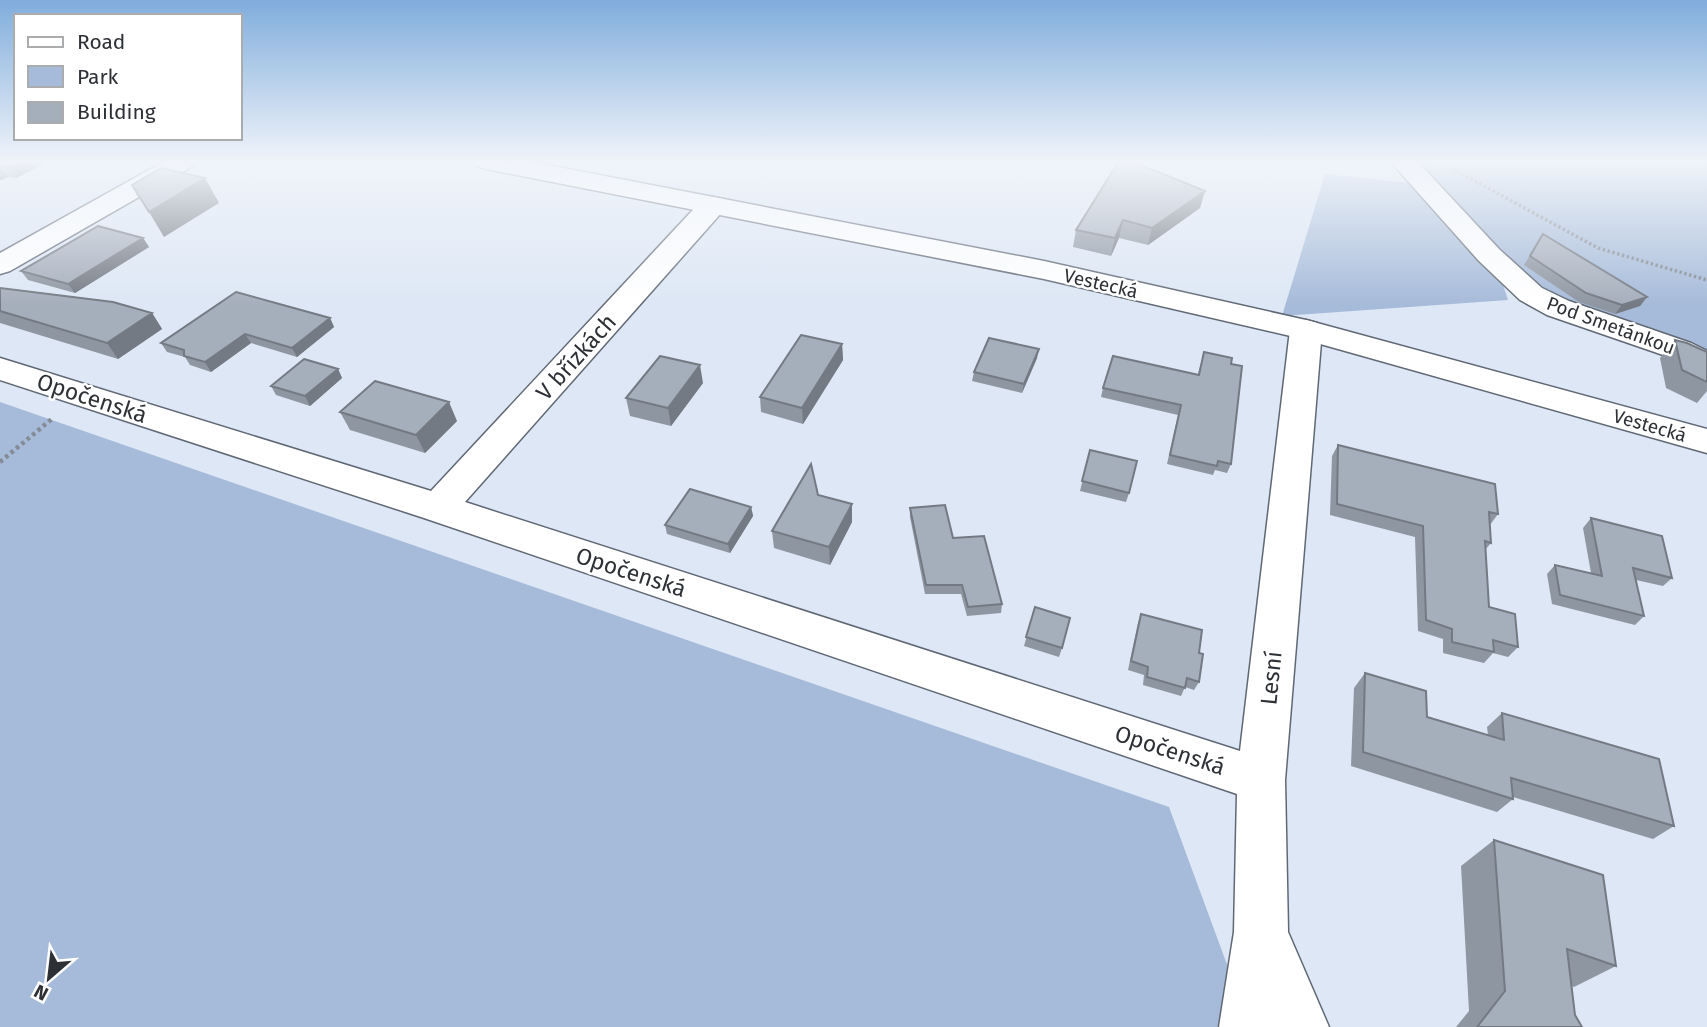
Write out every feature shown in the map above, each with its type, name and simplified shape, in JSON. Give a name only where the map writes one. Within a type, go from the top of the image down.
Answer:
[{"type":"street","points":[[0,265],[99,209]]},
{"type":"street","name":"V břízkách","points":[[438,508],[709,209]]},
{"type":"street","name":"Vestecká","points":[[733,209],[1044,270],[1306,330],[1707,441]]},
{"type":"street","name":"Pod Smetánkou","points":[[1447,209],[1489,255],[1531,294],[1558,308],[1680,350],[1707,364]]},
{"type":"street","name":"Lesní","points":[[1248,1027],[1261,932],[1261,780],[1306,330]]},
{"type":"street","name":"Opočenská","points":[[0,369],[438,508],[1261,780]]},
{"type":"street","points":[[1261,932],[1300,1027]]},
{"type":"path","points":[[1527,209],[1598,248],[1707,280]]},
{"type":"path","points":[[0,462],[82,395]]},
{"type":"green space","points":[[1314,209],[1707,209],[1707,363],[1538,291],[1492,250],[1508,300],[1282,316]]},
{"type":"green space","points":[[0,402],[1169,807],[1250,1027],[0,1027]]},
{"type":"building","points":[[1089,209],[1179,209],[1152,228],[1123,220],[1115,238],[1076,230]]},
{"type":"building","points":[[98,226],[143,238],[68,284],[21,271]]},
{"type":"building","points":[[1543,234],[1647,297],[1622,305],[1586,293],[1530,256]]},
{"type":"building","points":[[0,288],[113,302],[152,313],[107,343],[0,311]]},
{"type":"building","points":[[236,292],[330,318],[292,348],[245,334],[205,362],[184,356],[184,350],[161,343]]},
{"type":"building","points":[[801,335],[842,344],[802,408],[760,397]]},
{"type":"building","points":[[989,338],[1039,349],[1024,384],[974,372]]},
{"type":"building","points":[[1675,340],[1707,352],[1707,382],[1682,370]]},
{"type":"building","points":[[1204,352],[1232,358],[1231,364],[1242,366],[1231,464],[1218,461],[1217,466],[1170,455],[1181,405],[1103,388],[1113,356],[1199,375]]},
{"type":"building","points":[[660,356],[700,365],[668,408],[626,398]]},
{"type":"building","points":[[304,359],[338,369],[305,396],[271,386]]},
{"type":"building","points":[[375,381],[449,402],[416,435],[340,412]]},
{"type":"building","points":[[1338,445],[1495,484],[1498,514],[1489,512],[1491,543],[1485,541],[1489,607],[1515,614],[1518,647],[1493,640],[1494,652],[1452,642],[1452,629],[1426,620],[1423,526],[1337,504]]},
{"type":"building","points":[[1090,450],[1137,461],[1129,493],[1082,481]]},
{"type":"building","points":[[811,464],[818,495],[852,504],[829,547],[772,531]]},
{"type":"building","points":[[690,489],[751,507],[728,544],[665,525]]},
{"type":"building","points":[[945,505],[953,538],[984,536],[1002,604],[968,607],[962,585],[926,585],[910,508]]},
{"type":"building","points":[[1591,518],[1662,536],[1672,578],[1633,568],[1644,616],[1560,595],[1555,565],[1602,576]]},
{"type":"building","points":[[1035,607],[1070,618],[1062,648],[1026,637]]},
{"type":"building","points":[[1141,614],[1202,630],[1199,653],[1203,654],[1199,682],[1187,678],[1185,688],[1147,677],[1148,667],[1131,661]]},
{"type":"building","points":[[1365,673],[1426,691],[1427,717],[1504,740],[1502,713],[1659,759],[1674,826],[1511,778],[1513,799],[1363,752]]},
{"type":"building","points":[[1494,840],[1603,875],[1616,966],[1567,949],[1575,1015],[1582,1027],[1477,1027],[1505,991]]}]
